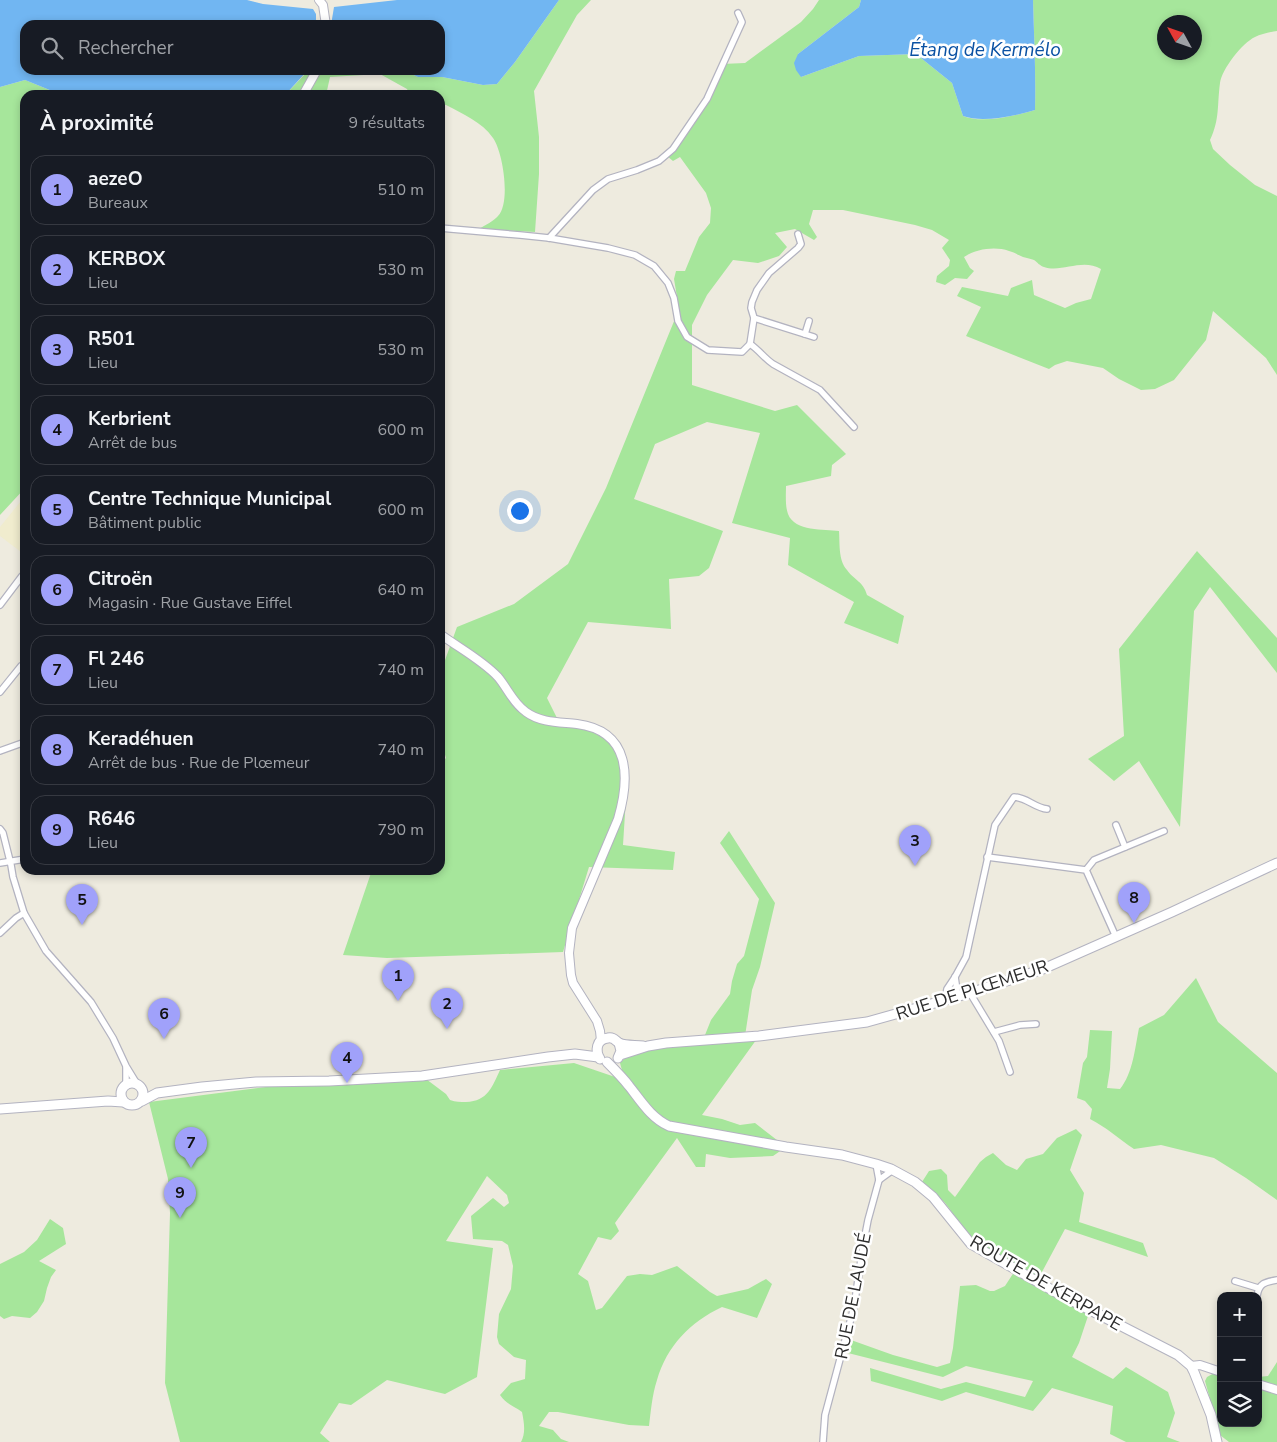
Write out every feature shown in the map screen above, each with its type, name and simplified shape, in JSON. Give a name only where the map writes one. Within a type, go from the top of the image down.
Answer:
[{"type":"main road","name":"RUE DE PLŒMEUR","points":[[619,1057],[648,1046],[666,1043],[806,1030],[867,1022],[958,997],[1034,972],[1190,904],[1277,863]]},
{"type":"main road","points":[[0,1109],[108,1101],[123,1102],[136,1106],[157,1093],[256,1082],[329,1081],[422,1076],[575,1054],[598,1056],[607,1062],[614,1061],[619,1057],[621,1051],[616,1041],[604,1039],[575,1054]]},
{"type":"main road","name":"RUE DE PLŒMEUR","points":[[616,1041],[648,1046]]},
{"type":"main road","points":[[598,1056],[599,1043]]},
{"type":"main road","name":"ROUTE DE KERPAPE","points":[[619,1057],[619,1071],[624,1079],[650,1112],[669,1126],[842,1155],[891,1169],[915,1182],[933,1197],[971,1244],[1059,1294],[1178,1355],[1191,1366],[1211,1415],[1218,1442]]},
{"type":"main road","name":"ROUTE DE KERPAPE","points":[[607,1062],[624,1079]]},
{"type":"main road","points":[[108,1101],[131,1083],[157,1093]]},
{"type":"main road","points":[[140,1086],[144,1095],[142,1101]]},
{"type":"main road","points":[[123,1102],[121,1096],[124,1087]]},
{"type":"street","points":[[319,0],[323,6],[325,20]]},
{"type":"street","points":[[549,238],[600,184],[619,175],[651,165],[673,149],[707,99],[742,22],[738,13]]},
{"type":"street","points":[[307,90],[315,75]]},
{"type":"street","points":[[445,228],[549,238],[608,248],[635,255],[654,266],[668,283],[674,298],[678,321],[687,337],[708,350],[742,352],[750,344],[754,318],[751,308],[752,302],[768,273],[801,244],[798,234]]},
{"type":"street","points":[[754,318],[814,337]]},
{"type":"street","points":[[805,334],[809,321]]},
{"type":"street","points":[[750,344],[773,364],[820,390],[854,427]]},
{"type":"street","points":[[0,605],[20,579]]},
{"type":"street","points":[[445,638],[487,667],[499,678],[516,704],[528,714],[545,720],[579,724],[593,728],[613,741],[621,757],[625,772],[618,819],[572,928],[569,953],[573,983],[597,1021],[600,1031],[599,1043]]},
{"type":"street","points":[[0,692],[20,667]]},
{"type":"street","points":[[0,751],[20,744]]},
{"type":"street","points":[[945,1000],[947,989],[966,957],[995,825],[1014,797],[1019,797],[1047,809]]},
{"type":"street","points":[[1116,825],[1125,847]]},
{"type":"street","points":[[0,829],[3,833],[24,913],[46,951],[91,1002],[116,1042],[126,1066],[140,1086]]},
{"type":"street","points":[[1086,870],[1094,860],[1164,831]]},
{"type":"street","points":[[987,857],[1086,870]]},
{"type":"street","points":[[0,863],[20,860]]},
{"type":"street","points":[[1086,870],[1116,937]]},
{"type":"street","points":[[0,933],[24,913]]},
{"type":"street","points":[[570,962],[584,995],[598,1014],[605,1030],[616,1041]]},
{"type":"street","points":[[955,977],[958,997]]},
{"type":"street","points":[[970,993],[999,1041],[1010,1072]]},
{"type":"street","points":[[994,1032],[1020,1025],[1036,1024]]},
{"type":"street","points":[[124,1087],[126,1066]]},
{"type":"street","name":"RUE DE LAUDÉ","points":[[823,1442],[825,1415],[854,1307],[864,1237],[879,1180],[876,1164]]},
{"type":"street","points":[[879,1180],[890,1172],[891,1169]]},
{"type":"street","points":[[1236,1281],[1258,1288],[1266,1283],[1277,1280]]},
{"type":"street","points":[[1258,1288],[1258,1292]]},
{"type":"street","points":[[1191,1366],[1200,1365],[1217,1371]]},
{"type":"street","points":[[1196,1377],[1210,1369]]},
{"type":"street","points":[[1262,1385],[1277,1390]]},
{"type":"shaded area","points":[[20,502],[20,551],[0,536],[0,527]]},
{"type":"green space","points":[[559,0],[591,0],[577,15],[534,91],[539,137],[539,174],[535,232],[479,229],[498,216],[504,200],[505,189],[502,165],[497,145],[493,138],[478,123],[445,105],[445,90],[408,90],[382,75],[442,77],[483,85],[497,84]]},
{"type":"green space","points":[[819,0],[861,0],[859,7],[798,54],[801,77],[859,56],[916,54],[952,83],[963,116],[979,119],[1008,117],[1035,110],[1033,0],[1277,0],[1277,31],[1260,35],[1250,40],[1239,50],[1224,71],[1220,83],[1218,112],[1210,140],[1213,149],[1230,165],[1255,185],[1277,196],[1277,375],[1266,358],[1213,311],[1206,340],[1174,380],[1155,389],[1141,390],[1119,379],[1103,368],[1067,361],[1049,369],[966,336],[981,307],[957,296],[962,287],[1008,296],[1011,288],[1032,280],[1034,295],[1065,308],[1091,299],[1101,269],[1087,265],[1051,268],[1011,251],[986,249],[964,257],[970,268],[974,271],[967,279],[955,278],[945,285],[936,282],[937,276],[949,266],[950,260],[942,248],[949,240],[932,230],[843,210],[813,210],[809,224],[817,237],[814,240],[795,229],[775,233],[787,247],[779,256],[758,263],[733,260],[707,295],[692,325],[692,385],[775,411],[797,405],[846,454],[832,465],[831,476],[786,486],[787,511],[792,520],[803,527],[839,531],[842,561],[847,570],[861,584],[867,595],[904,616],[898,644],[844,623],[854,602],[788,565],[790,538],[732,523],[760,433],[707,422],[655,444],[634,499],[723,531],[709,568],[699,576],[669,579],[671,629],[588,622],[547,698],[557,718],[599,727],[616,741],[627,782],[623,845],[675,852],[673,870],[589,867],[563,952],[387,958],[343,955],[370,875],[445,875],[445,660],[457,627],[514,604],[568,564],[606,488],[679,309],[674,279],[676,271],[685,271],[699,237],[710,223],[711,208],[706,193],[680,157],[673,161],[667,156],[694,119],[722,64],[745,63],[801,22]]},
{"type":"green space","points":[[304,75],[363,75],[330,77],[327,90],[290,90]]},
{"type":"green space","points":[[25,80],[50,90],[20,90],[20,493],[0,515],[0,87]]},
{"type":"green space","points":[[1197,551],[1277,638],[1277,673],[1210,587],[1194,611],[1180,827],[1139,761],[1114,781],[1088,759],[1124,736],[1119,649]]},
{"type":"green space","points":[[729,831],[775,903],[760,967],[752,990],[745,1036],[759,1036],[702,1115],[740,1125],[755,1123],[786,1147],[773,1156],[730,1158],[706,1154],[705,1167],[696,1167],[677,1138],[615,1223],[619,1231],[611,1240],[598,1237],[578,1274],[588,1281],[596,1310],[602,1308],[627,1276],[652,1275],[677,1266],[717,1296],[748,1289],[766,1279],[772,1284],[757,1318],[722,1307],[700,1320],[681,1336],[661,1368],[654,1391],[649,1426],[629,1425],[549,1412],[539,1426],[553,1430],[561,1439],[569,1442],[521,1442],[524,1431],[522,1412],[500,1395],[511,1383],[525,1379],[526,1360],[514,1357],[499,1344],[497,1337],[499,1314],[511,1289],[513,1266],[508,1245],[502,1241],[473,1239],[471,1216],[493,1198],[504,1207],[509,1203],[507,1195],[487,1176],[446,1241],[493,1248],[477,1377],[445,1394],[387,1380],[351,1405],[339,1403],[320,1433],[330,1442],[180,1442],[165,1383],[170,1213],[168,1179],[149,1102],[313,1081],[422,1076],[446,1094],[450,1100],[466,1102],[484,1096],[492,1087],[500,1070],[574,1063],[618,1078],[623,1074],[620,1063],[637,1052],[658,1046],[703,1040],[711,1020],[730,994],[737,964],[744,956],[759,899],[720,843]]},
{"type":"green space","points":[[1196,978],[1218,1022],[1277,1073],[1277,1200],[1214,1158],[1161,1145],[1134,1149],[1090,1119],[1092,1109],[1085,1101],[1077,1098],[1083,1063],[1087,1057],[1090,1030],[1112,1031],[1107,1088],[1120,1089],[1131,1068],[1139,1028],[1164,1015]]},
{"type":"green space","points":[[1076,1129],[1082,1135],[1070,1170],[1084,1193],[1079,1222],[1143,1243],[1148,1257],[1065,1229],[1035,1285],[1089,1313],[1072,1357],[1113,1379],[1126,1367],[1168,1392],[1175,1413],[1167,1437],[1180,1442],[1126,1442],[1110,1434],[1113,1406],[1052,1388],[1033,1411],[966,1392],[942,1401],[871,1381],[870,1368],[941,1389],[966,1382],[1025,1397],[1033,1381],[966,1366],[943,1377],[848,1353],[851,1340],[893,1355],[937,1367],[950,1363],[960,1286],[976,1285],[994,1291],[1005,1286],[1018,1266],[971,1237],[962,1229],[945,1203],[922,1182],[929,1171],[941,1169],[947,1175],[948,1190],[955,1197],[980,1162],[993,1153],[1006,1165],[1017,1170],[1026,1159],[1043,1154],[1057,1138]]},
{"type":"green space","points":[[50,1219],[63,1228],[66,1244],[39,1261],[56,1270],[51,1277],[44,1301],[37,1312],[30,1318],[12,1316],[4,1319],[0,1316],[0,1264],[24,1252],[37,1240]]},
{"type":"green space","points":[[1277,1362],[1277,1442],[1229,1442],[1216,1432],[1206,1402],[1210,1399],[1205,1381],[1207,1377],[1217,1372],[1217,1427],[1262,1427],[1262,1377],[1268,1376]]},
{"type":"water","points":[[0,0],[247,0],[263,4],[313,9],[316,14],[316,20],[20,20],[20,75],[303,75],[290,90],[50,90],[25,80],[0,87]]},
{"type":"water","points":[[397,0],[559,0],[497,84],[483,85],[442,77],[418,77],[414,75],[445,75],[445,20],[332,20],[334,7]]},
{"type":"water","name":"Étang de Kermélo","points":[[861,0],[1033,0],[1035,110],[989,119],[963,116],[952,83],[916,54],[859,56],[801,77],[794,63],[798,54],[859,7]]},
{"type":"place","name":"R501","points":[[915,866]]},
{"type":"place","name":"Keradéhuen","points":[[1134,923]]},
{"type":"place","name":"Centre Technique Municipal","points":[[82,925]]},
{"type":"place","name":"aezeO","points":[[398,1001]]},
{"type":"place","name":"KERBOX","points":[[447,1029]]},
{"type":"place","name":"Citroën","points":[[164,1039]]},
{"type":"place","name":"Kerbrient","points":[[347,1083]]},
{"type":"place","name":"Fl 246","points":[[191,1168]]},
{"type":"place","name":"R646","points":[[180,1218]]}]
